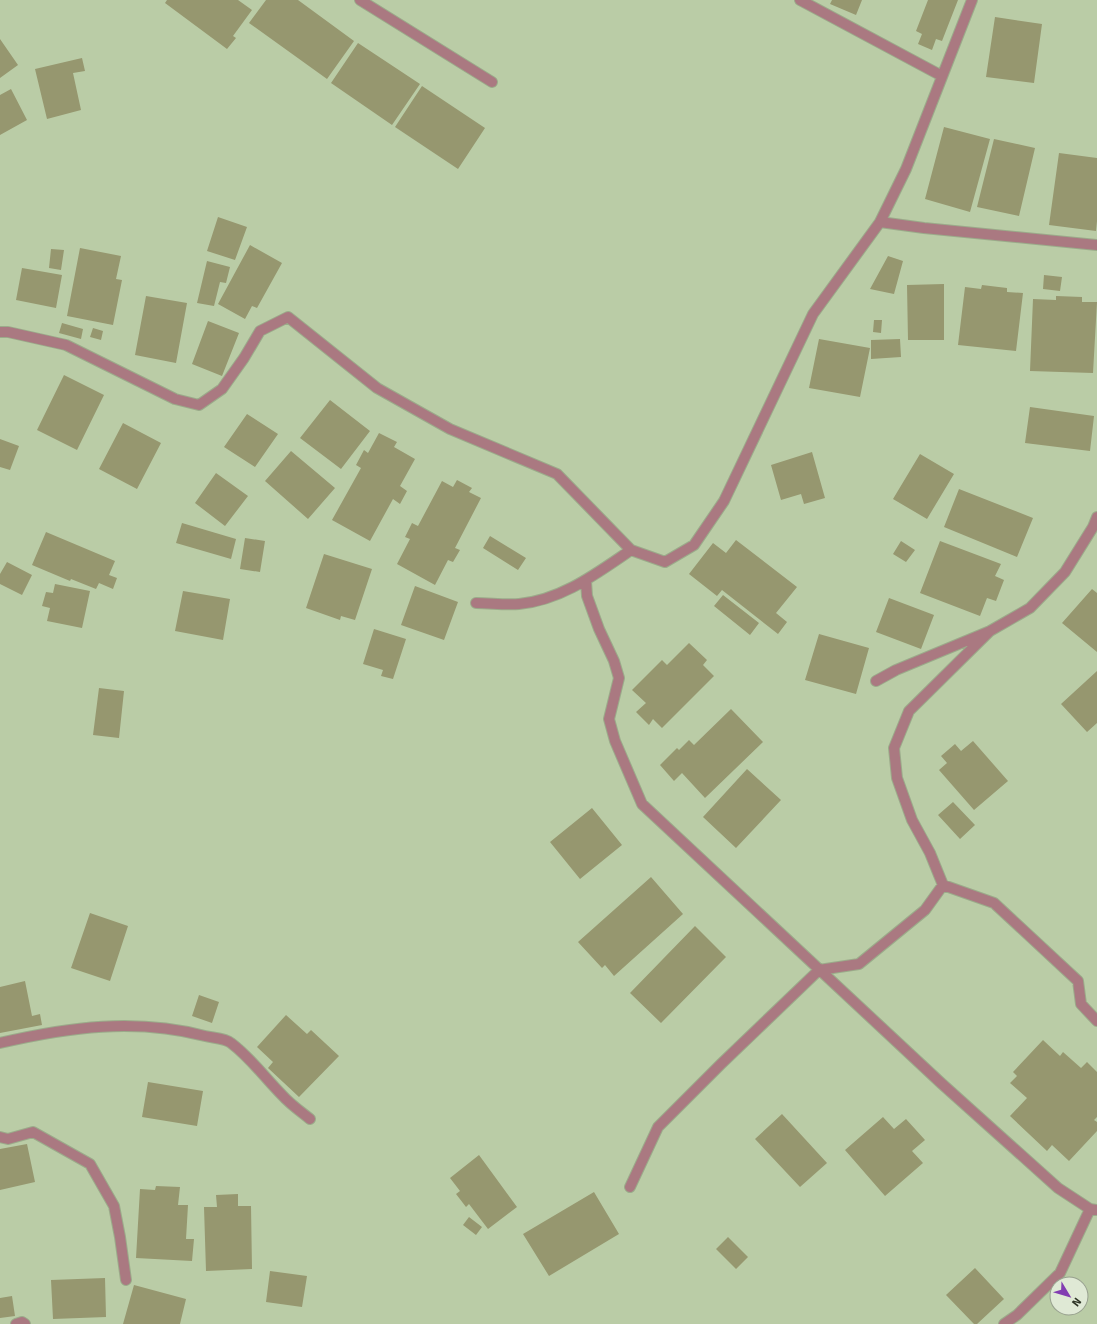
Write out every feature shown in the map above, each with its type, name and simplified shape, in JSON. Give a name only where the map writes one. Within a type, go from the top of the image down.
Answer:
[{"type":"street","points":[[360,0],[492,82]]},
{"type":"street","points":[[800,0],[942,76]]},
{"type":"street","points":[[0,332],[8,332],[66,345],[175,399],[199,405],[222,389],[244,358],[260,331],[288,317],[377,388],[450,429],[557,474],[631,550],[665,562],[694,545],[724,501],[814,314],[880,222],[906,169],[972,0]]},
{"type":"street","points":[[880,222],[1097,246]]},
{"type":"street","points":[[876,681],[896,670],[990,631],[1030,608],[1065,572],[1093,527],[1097,517]]},
{"type":"street","points":[[476,603],[520,604],[553,596],[586,581],[631,550]]},
{"type":"street","points":[[586,581],[587,596],[599,629],[614,661],[619,678],[609,719],[615,741],[642,804],[941,1083],[1058,1188],[1094,1209],[1060,1273],[1016,1315],[1004,1324]]},
{"type":"street","points":[[943,886],[930,853],[912,820],[897,778],[894,748],[909,711],[990,631]]},
{"type":"street","points":[[630,1187],[658,1127],[721,1064],[819,970],[859,964],[925,910],[943,886]]},
{"type":"street","points":[[943,886],[994,903],[1078,981],[1081,1004],[1097,1021]]},
{"type":"street","points":[[0,1043],[42,1033],[90,1027],[139,1026],[184,1030],[230,1042],[258,1067],[282,1096],[310,1119]]},
{"type":"street","points":[[0,1137],[8,1139],[32,1132],[90,1164],[114,1206],[126,1280]]},
{"type":"street","points":[[16,1324],[22,1322],[25,1324]]},
{"type":"building","points":[[167,0],[238,0],[252,10],[233,36],[236,38],[227,49],[165,3]]},
{"type":"building","points":[[266,0],[298,0],[354,41],[327,79],[249,23]]},
{"type":"building","points":[[832,0],[862,0],[856,15],[830,4]]},
{"type":"building","points":[[928,0],[958,0],[942,41],[936,39],[932,50],[918,44],[922,34],[916,31]]},
{"type":"building","points":[[995,17],[1042,24],[1034,83],[986,77]]},
{"type":"building","points":[[0,39],[18,65],[0,78]]},
{"type":"building","points":[[358,43],[420,84],[392,125],[331,83]]},
{"type":"building","points":[[82,58],[85,71],[73,73],[81,110],[47,119],[35,69]]},
{"type":"building","points":[[422,86],[485,128],[458,169],[395,127]]},
{"type":"building","points":[[11,89],[27,120],[0,135],[0,95]]},
{"type":"building","points":[[944,127],[990,139],[970,212],[925,199]]},
{"type":"building","points":[[994,139],[1035,148],[1019,216],[977,207]]},
{"type":"building","points":[[1059,153],[1097,158],[1096,231],[1049,225]]},
{"type":"building","points":[[218,217],[247,227],[235,260],[207,251]]},
{"type":"building","points":[[250,245],[282,263],[257,308],[252,306],[245,319],[218,304]]},
{"type":"building","points":[[80,248],[121,256],[116,279],[122,280],[113,325],[67,316]]},
{"type":"building","points":[[51,249],[64,250],[61,270],[49,268]]},
{"type":"building","points":[[888,256],[903,261],[894,294],[870,289]]},
{"type":"building","points":[[207,261],[230,267],[226,283],[220,282],[214,306],[197,303]]},
{"type":"building","points":[[22,268],[62,275],[56,308],[16,300]]},
{"type":"building","points":[[1044,275],[1062,277],[1060,291],[1043,289]]},
{"type":"building","points":[[944,284],[944,340],[908,340],[907,285]]},
{"type":"building","points":[[982,285],[1007,288],[1007,292],[1023,293],[1016,351],[958,345],[965,287],[981,289]]},
{"type":"building","points":[[146,296],[187,303],[176,363],[135,355]]},
{"type":"building","points":[[1056,296],[1082,297],[1082,302],[1097,302],[1093,373],[1030,371],[1033,299],[1056,300]]},
{"type":"building","points":[[874,320],[882,320],[881,333],[873,332]]},
{"type":"building","points":[[208,321],[239,333],[222,376],[192,364]]},
{"type":"building","points":[[62,323],[83,329],[81,339],[59,333]]},
{"type":"building","points":[[93,328],[103,331],[101,340],[90,337]]},
{"type":"building","points":[[819,339],[870,348],[860,397],[809,388]]},
{"type":"building","points":[[900,339],[901,357],[871,359],[871,340]]},
{"type":"building","points":[[64,375],[104,395],[77,450],[37,430]]},
{"type":"building","points":[[330,400],[370,431],[341,469],[300,438]]},
{"type":"building","points":[[1030,407],[1094,416],[1090,451],[1025,443]]},
{"type":"building","points":[[247,414],[278,434],[255,467],[224,447]]},
{"type":"building","points":[[123,423],[161,443],[137,489],[99,469]]},
{"type":"building","points":[[379,433],[397,442],[394,447],[415,459],[400,486],[407,491],[400,504],[393,499],[370,541],[332,520],[361,468],[356,465],[364,450],[368,453]]},
{"type":"building","points":[[0,439],[19,446],[10,470],[0,467]]},
{"type":"building","points":[[291,451],[335,488],[308,519],[265,481]]},
{"type":"building","points":[[812,452],[825,498],[804,504],[801,494],[781,500],[771,465]]},
{"type":"building","points":[[920,454],[954,474],[927,519],[893,499]]},
{"type":"building","points":[[216,473],[248,496],[225,526],[195,503]]},
{"type":"building","points":[[457,480],[472,488],[469,492],[481,498],[455,548],[460,550],[453,562],[448,560],[435,585],[397,564],[410,539],[405,537],[412,523],[418,526],[442,481],[453,487]]},
{"type":"building","points":[[959,489],[1033,518],[1017,557],[944,527]]},
{"type":"building","points":[[182,523],[236,539],[231,559],[176,543]]},
{"type":"building","points":[[46,532],[115,561],[109,575],[117,578],[113,589],[99,583],[96,589],[71,579],[70,581],[32,565]]},
{"type":"building","points":[[490,536],[526,558],[518,570],[483,548]]},
{"type":"building","points":[[245,538],[265,541],[260,572],[240,569]]},
{"type":"building","points":[[736,540],[797,587],[776,613],[787,622],[778,634],[722,590],[717,596],[689,574],[713,543],[726,553]]},
{"type":"building","points":[[901,541],[915,550],[906,562],[893,554]]},
{"type":"building","points":[[940,541],[1001,564],[995,576],[1004,580],[996,601],[987,598],[980,616],[920,593]]},
{"type":"building","points":[[324,554],[372,569],[355,620],[341,616],[340,620],[306,608]]},
{"type":"building","points":[[7,562],[32,575],[22,595],[0,584],[0,574]]},
{"type":"building","points":[[55,584],[90,591],[82,628],[47,621],[50,608],[42,606],[46,592],[53,593]]},
{"type":"building","points":[[415,586],[458,602],[444,640],[401,625]]},
{"type":"building","points":[[1092,589],[1097,593],[1097,652],[1062,623]]},
{"type":"building","points":[[183,591],[230,599],[223,640],[175,631]]},
{"type":"building","points":[[723,595],[759,623],[750,635],[714,606]]},
{"type":"building","points":[[889,598],[934,615],[921,649],[876,632]]},
{"type":"building","points":[[374,629],[406,639],[393,679],[381,676],[383,670],[363,664]]},
{"type":"building","points":[[819,634],[869,648],[856,694],[805,680]]},
{"type":"building","points":[[689,643],[707,660],[703,665],[714,676],[662,728],[653,719],[649,725],[636,712],[646,703],[632,690],[662,660],[667,665]]},
{"type":"building","points":[[1097,671],[1097,723],[1087,732],[1061,704]]},
{"type":"building","points":[[99,688],[124,691],[119,738],[93,735]]},
{"type":"building","points":[[731,709],[763,742],[705,798],[682,773],[674,781],[660,765],[677,748],[679,750],[689,740],[694,745]]},
{"type":"building","points":[[973,741],[1008,781],[974,810],[939,770],[947,763],[941,756],[955,744],[961,751]]},
{"type":"building","points":[[747,769],[781,800],[736,848],[703,817]]},
{"type":"building","points":[[953,802],[975,825],[960,839],[938,815]]},
{"type":"building","points":[[592,808],[622,845],[580,879],[550,842]]},
{"type":"building","points":[[651,877],[683,914],[614,976],[605,965],[602,968],[578,942]]},
{"type":"building","points":[[90,913],[128,926],[110,981],[71,968]]},
{"type":"building","points":[[695,926],[726,957],[661,1023],[630,993]]},
{"type":"building","points":[[25,981],[32,1016],[40,1014],[42,1025],[0,1033],[0,987]]},
{"type":"building","points":[[199,995],[219,1002],[212,1023],[192,1016]]},
{"type":"building","points":[[286,1015],[307,1034],[311,1030],[339,1056],[299,1097],[268,1068],[273,1062],[257,1047]]},
{"type":"building","points":[[1043,1040],[1060,1056],[1063,1052],[1081,1068],[1087,1062],[1097,1072],[1097,1117],[1094,1120],[1097,1122],[1097,1131],[1069,1161],[1052,1145],[1047,1151],[1010,1116],[1027,1098],[1010,1083],[1017,1076],[1013,1072]]},
{"type":"building","points":[[148,1082],[203,1091],[197,1126],[142,1117]]},
{"type":"building","points":[[782,1114],[827,1163],[800,1187],[755,1139]]},
{"type":"building","points":[[883,1117],[894,1129],[906,1119],[925,1140],[912,1151],[923,1163],[885,1196],[845,1150]]},
{"type":"building","points":[[27,1144],[35,1182],[0,1190],[0,1149]]},
{"type":"building","points":[[479,1155],[517,1207],[488,1229],[469,1204],[466,1207],[456,1194],[460,1191],[450,1178]]},
{"type":"building","points":[[156,1186],[180,1187],[178,1205],[188,1205],[186,1239],[194,1239],[192,1261],[136,1258],[140,1189],[155,1190]]},
{"type":"building","points":[[594,1192],[619,1234],[549,1276],[523,1234]]},
{"type":"building","points":[[238,1194],[238,1206],[251,1206],[252,1269],[206,1271],[204,1207],[217,1207],[216,1195]]},
{"type":"building","points":[[469,1217],[482,1227],[476,1235],[463,1225]]},
{"type":"building","points":[[728,1237],[748,1257],[736,1269],[716,1249]]},
{"type":"building","points":[[975,1268],[1004,1299],[977,1324],[974,1324],[946,1295]]},
{"type":"building","points":[[270,1271],[307,1276],[302,1307],[266,1302]]},
{"type":"building","points":[[105,1278],[106,1317],[53,1319],[51,1280]]},
{"type":"building","points":[[134,1285],[186,1299],[180,1324],[123,1324]]},
{"type":"building","points":[[12,1296],[15,1316],[0,1318],[0,1298]]}]
